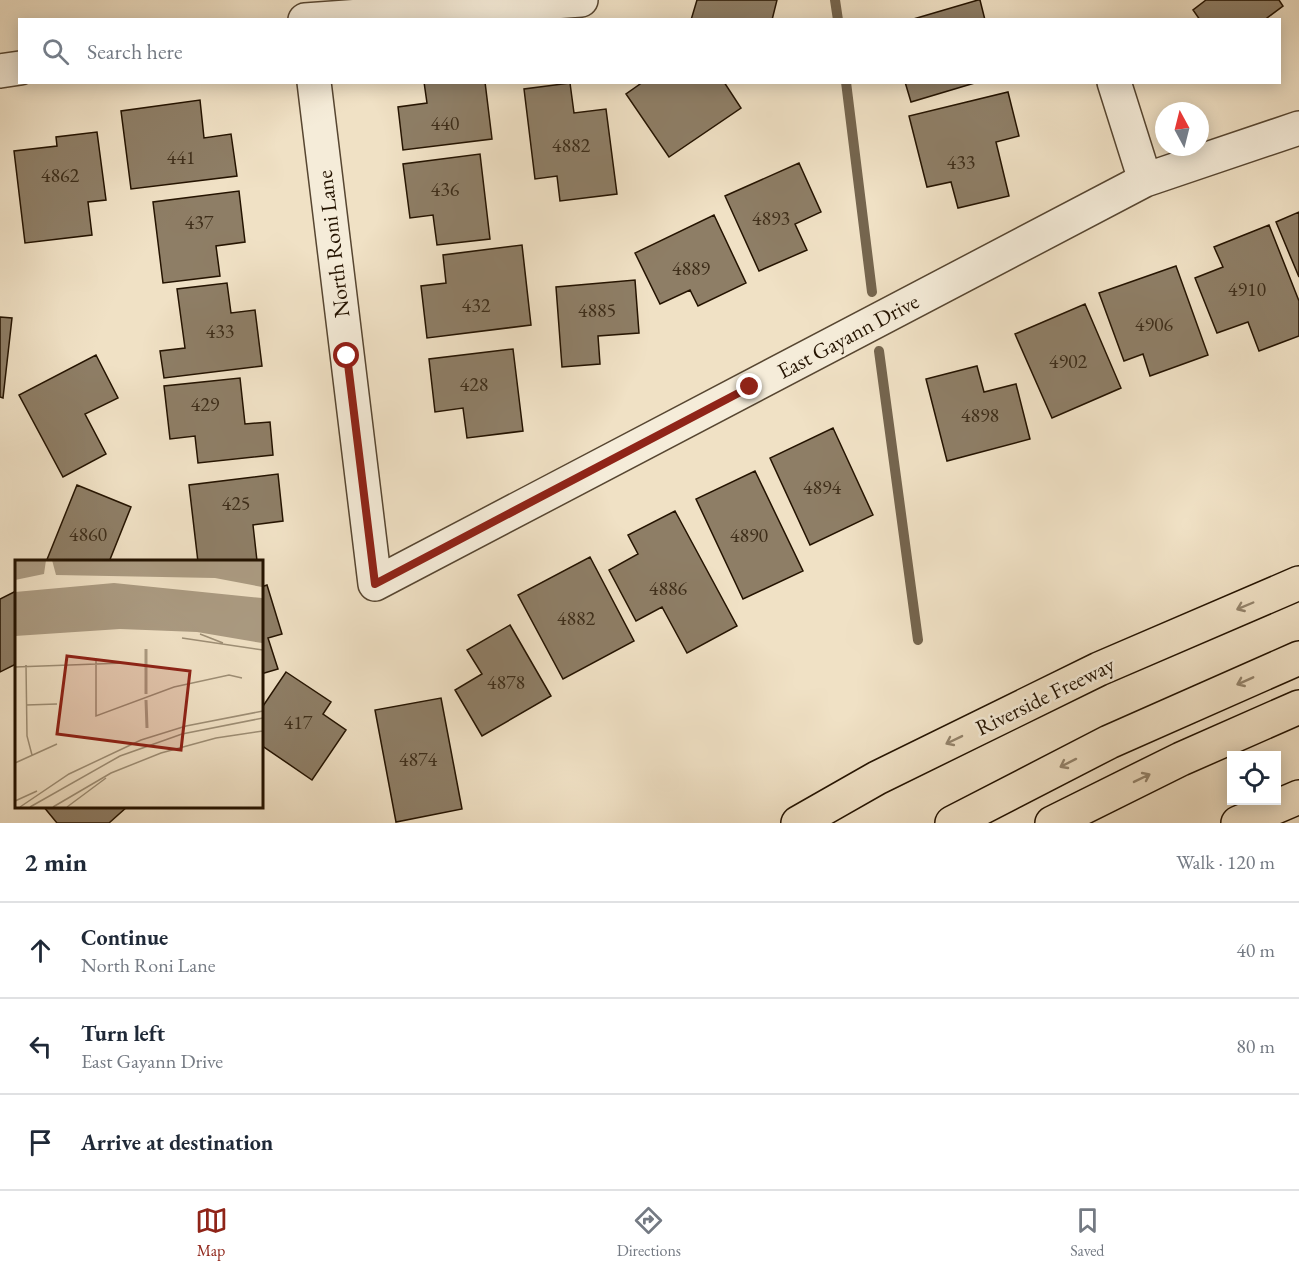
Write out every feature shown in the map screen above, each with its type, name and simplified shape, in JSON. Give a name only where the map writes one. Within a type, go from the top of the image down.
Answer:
[{"type":"highway","name":"Riverside Freeway","points":[[798,823],[876,778],[1089,674],[1299,583]]},
{"type":"highway","points":[[952,823],[1109,742],[1299,658]]},
{"type":"highway","points":[[1052,823],[1181,759],[1299,706]]},
{"type":"highway","points":[[1238,823],[1299,797]]},
{"type":"street","points":[[320,18],[581,0]]},
{"type":"street","points":[[0,71],[18,68]]},
{"type":"street","name":"North Roni Lane","points":[[314,84],[375,584]]},
{"type":"street","points":[[1115,84],[1145,180]]},
{"type":"street","name":"East Gayann Drive","points":[[375,584],[1145,180],[1299,128]]},
{"type":"building","points":[[697,0],[777,0],[772,18],[692,18]]},
{"type":"building","points":[[980,0],[984,18],[917,18]]},
{"type":"building","points":[[1206,0],[1279,0],[1283,6],[1267,18],[1199,18],[1193,10]]},
{"type":"building","points":[[424,84],[485,84],[492,139],[403,150],[398,107],[427,103]]},
{"type":"building","points":[[570,84],[574,113],[606,109],[617,194],[560,201],[557,176],[535,179],[524,89]]},
{"type":"building","points":[[640,84],[725,84],[741,108],[669,157],[626,94]]},
{"type":"building","points":[[906,84],[971,84],[911,102]]},
{"type":"building","points":[[1008,92],[1019,136],[996,142],[1009,196],[958,208],[951,182],[927,187],[909,116]]},
{"type":"building","points":[[200,100],[204,138],[231,134],[237,176],[131,189],[121,111]]},
{"type":"building","points":[[97,132],[106,200],[88,202],[92,235],[25,243],[14,151],[57,146],[56,137]]},
{"type":"building","points":[[480,154],[490,239],[437,245],[433,215],[410,218],[403,164]]},
{"type":"building","points":[[799,163],[821,212],[795,224],[807,250],[759,271],[725,196]]},
{"type":"building","points":[[239,191],[245,242],[216,246],[220,276],[163,283],[153,202]]},
{"type":"building","points":[[1299,212],[1299,277],[1276,222]]},
{"type":"building","points":[[714,215],[746,283],[698,306],[690,290],[660,304],[635,253]]},
{"type":"building","points":[[1269,225],[1299,301],[1299,336],[1259,351],[1248,322],[1217,333],[1195,278],[1223,267],[1214,247]]},
{"type":"building","points":[[522,245],[531,325],[427,338],[421,286],[446,283],[443,255]]},
{"type":"building","points":[[1176,266],[1208,355],[1150,376],[1143,354],[1124,361],[1099,293]]},
{"type":"building","points":[[635,280],[639,333],[598,336],[600,364],[562,367],[556,287]]},
{"type":"building","points":[[227,283],[231,313],[255,310],[262,366],[164,378],[160,351],[185,348],[177,289]]},
{"type":"building","points":[[1085,304],[1121,388],[1052,418],[1015,334]]},
{"type":"building","points":[[0,317],[12,318],[3,398],[0,397]]},
{"type":"building","points":[[513,349],[523,431],[467,438],[463,408],[435,412],[429,359]]},
{"type":"building","points":[[96,355],[118,398],[85,414],[106,454],[63,477],[19,395]]},
{"type":"building","points":[[977,366],[984,392],[1016,384],[1030,439],[947,461],[926,379]]},
{"type":"building","points":[[240,378],[245,424],[270,422],[273,455],[198,463],[195,436],[170,439],[164,386]]},
{"type":"building","points":[[833,428],[873,515],[810,545],[770,458]]},
{"type":"building","points":[[755,471],[803,571],[743,599],[696,499]]},
{"type":"building","points":[[278,474],[283,521],[253,525],[257,560],[198,560],[189,485]]},
{"type":"building","points":[[77,485],[131,507],[110,560],[47,560]]},
{"type":"building","points":[[675,511],[737,626],[687,653],[662,607],[636,621],[609,570],[638,554],[628,535]]},
{"type":"building","points":[[590,557],[634,641],[563,679],[518,595]]},
{"type":"building","points":[[267,585],[282,634],[268,638],[278,669],[262,674],[262,587]]},
{"type":"building","points":[[15,592],[15,664],[0,672],[0,599]]},
{"type":"building","points":[[510,625],[551,696],[482,736],[455,690],[482,674],[467,650]]},
{"type":"building","points":[[286,672],[331,702],[323,714],[346,730],[312,780],[262,746],[262,708]]},
{"type":"building","points":[[441,698],[462,809],[396,822],[375,710]]},
{"type":"building","points":[[45,808],[126,808],[109,823],[57,823]]},
{"type":"waterway","points":[[835,0],[838,18]]},
{"type":"waterway","points":[[846,84],[872,292]]},
{"type":"waterway","points":[[879,351],[918,640]]},
{"type":"route","points":[[347,356],[375,584],[750,387]]}]
